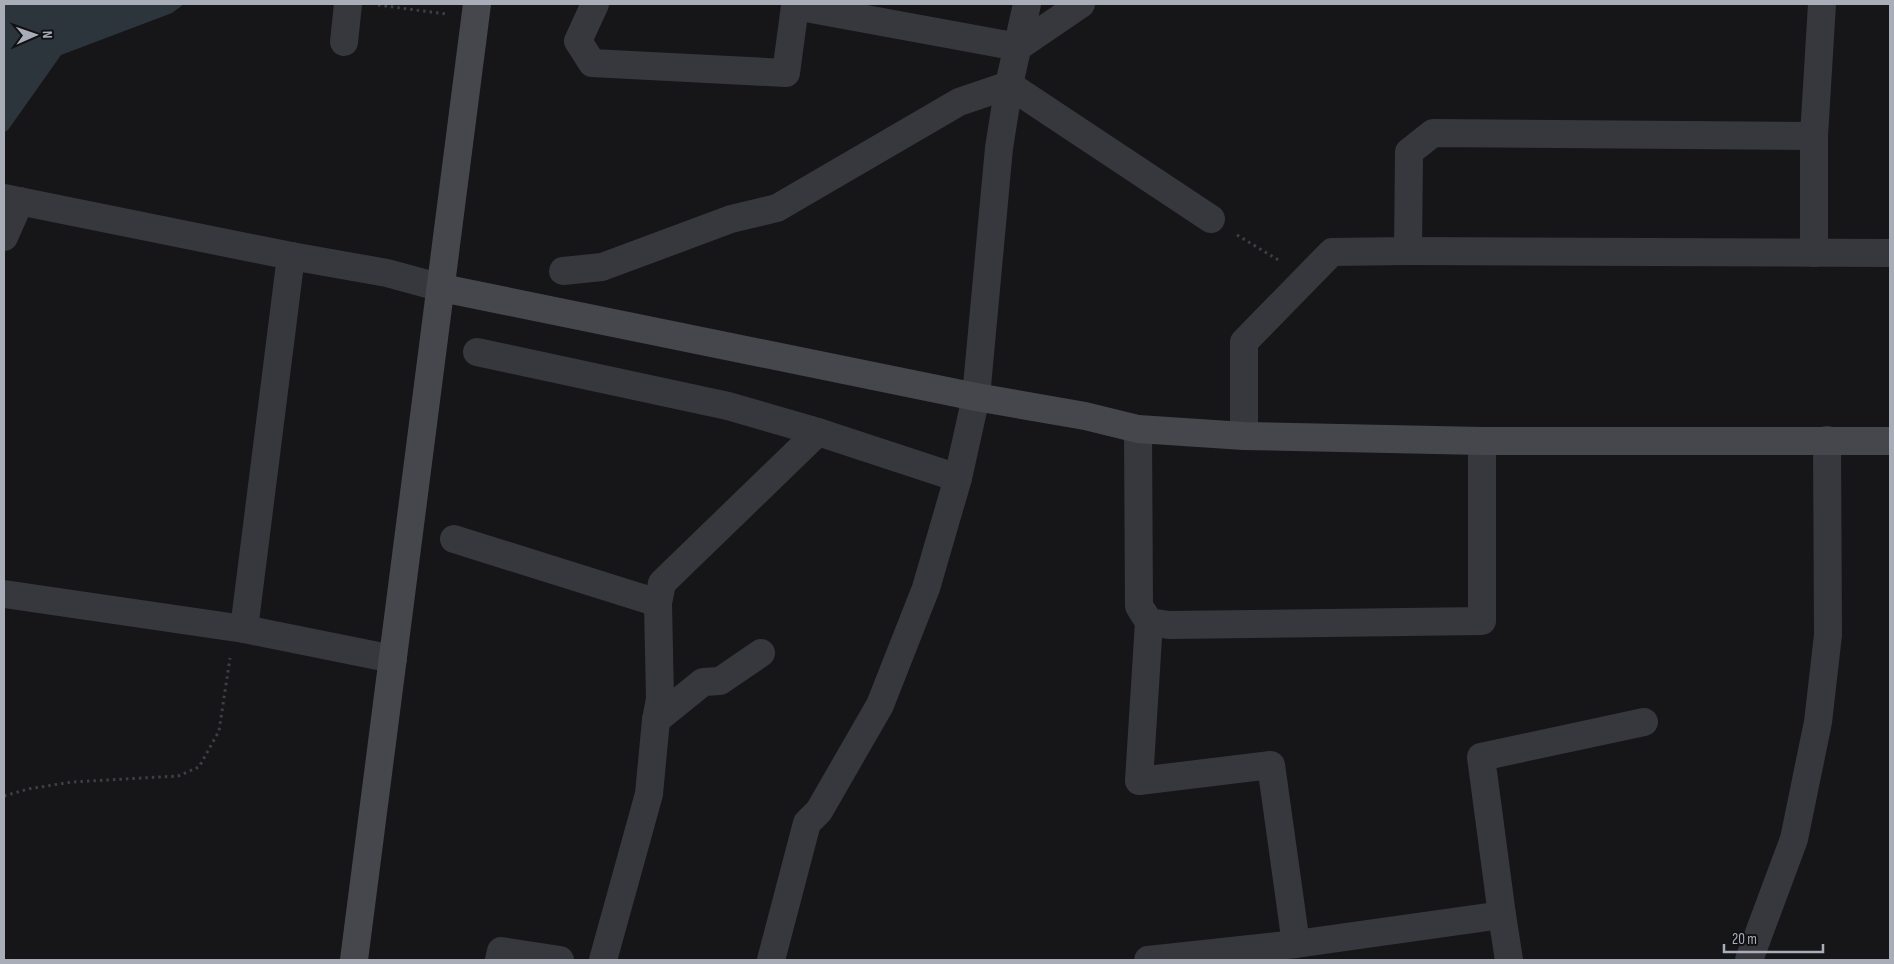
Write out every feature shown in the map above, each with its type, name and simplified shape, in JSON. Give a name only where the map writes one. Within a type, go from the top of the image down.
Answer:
[{"type":"street","points":[[344,42],[348,4]]},
{"type":"street","points":[[595,4],[578,41],[592,63],[786,73],[795,6],[1018,47],[1081,4]]},
{"type":"street","points":[[770,960],[807,823],[819,811],[880,705],[926,588],[958,478],[976,397],[999,148],[1009,85],[1027,4]]},
{"type":"street","points":[[1814,253],[1814,136],[1822,4]]},
{"type":"street","points":[[354,960],[442,288],[476,11]]},
{"type":"street","points":[[1009,85],[1212,219]]},
{"type":"street","points":[[563,271],[602,267],[731,219],[778,208],[959,102],[1009,85]]},
{"type":"street","points":[[1408,251],[1409,152],[1433,133],[1814,136]]},
{"type":"street","points":[[4,237],[12,199],[291,256],[387,272],[442,288],[976,397],[1085,416],[1138,429],[1244,436],[1482,441],[1890,441]]},
{"type":"street","points":[[1244,436],[1244,342],[1332,252],[1890,253]]},
{"type":"street","points":[[239,628],[291,256]]},
{"type":"street","points":[[477,352],[728,406],[818,432],[958,478]]},
{"type":"street","points":[[1138,429],[1139,606],[1149,622],[1139,781],[1271,765],[1296,944]]},
{"type":"street","points":[[603,960],[649,794],[656,720],[660,699],[658,603],[662,583],[818,432]]},
{"type":"street","points":[[1749,960],[1794,839],[1818,722],[1828,636],[1827,440]]},
{"type":"street","points":[[1149,622],[1178,624],[1482,621],[1482,441]]},
{"type":"street","points":[[454,539],[658,603]]},
{"type":"street","points":[[4,594],[239,628],[393,660]]},
{"type":"street","points":[[656,720],[704,682],[720,681],[761,652]]},
{"type":"street","points":[[1509,960],[1480,757],[1644,722]]},
{"type":"street","points":[[1148,960],[1296,944],[1502,915]]},
{"type":"street","points":[[499,960],[501,951],[560,960]]},
{"type":"path","points":[[377,5],[476,11]]},
{"type":"path","points":[[1212,219],[1306,278]]},
{"type":"path","points":[[4,796],[28,789],[72,782],[178,776],[199,767],[219,732],[239,628]]},
{"type":"shaded area","points":[[4,4],[184,4],[172,13],[61,55],[8,130],[4,132]]}]
